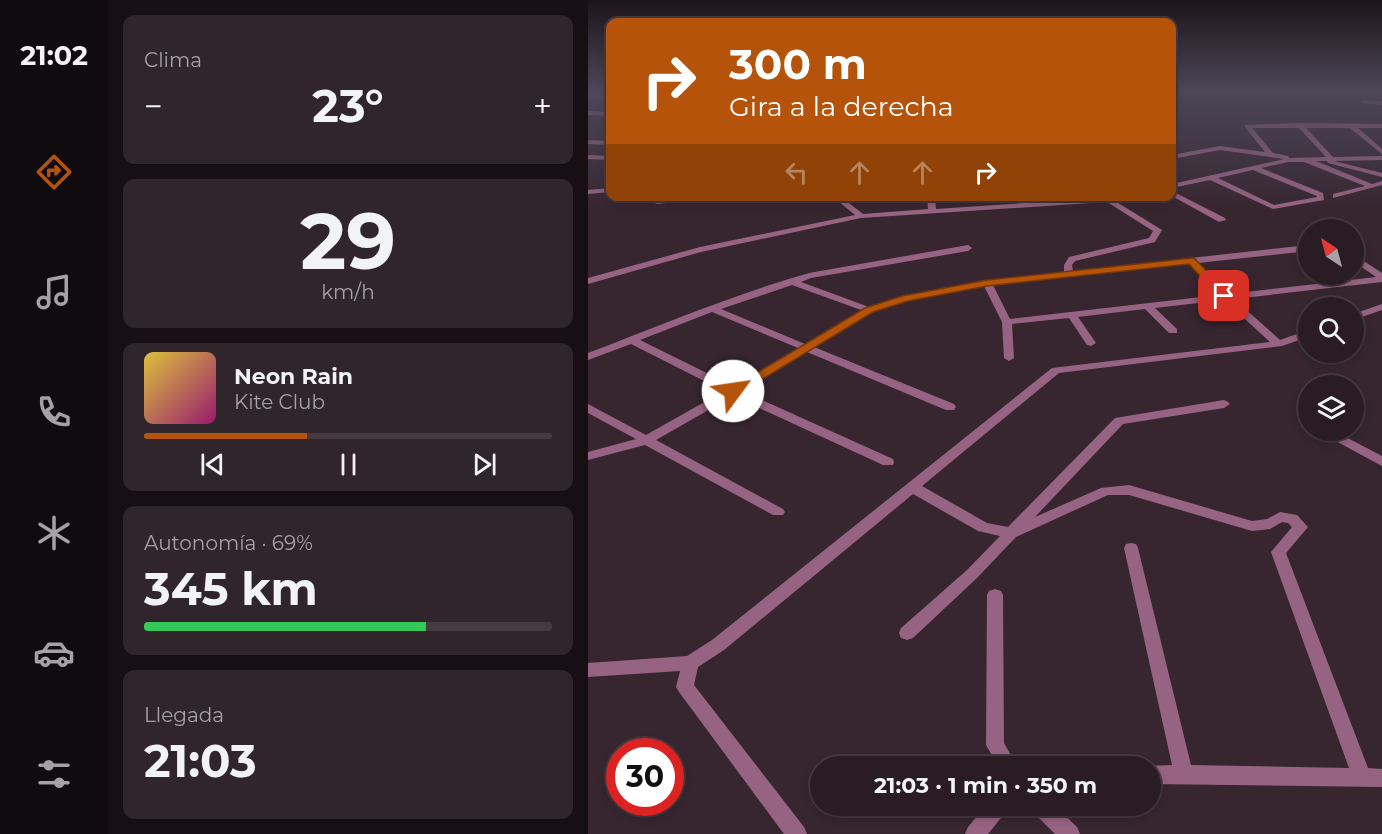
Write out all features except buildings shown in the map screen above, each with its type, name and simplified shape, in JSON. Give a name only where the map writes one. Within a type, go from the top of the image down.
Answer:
[{"type":"street","points":[[1251,132],[1270,155],[1281,162]]},
{"type":"street","points":[[1306,132],[1330,157]]},
{"type":"street","points":[[1359,132],[1382,152]]},
{"type":"street","points":[[588,142],[606,143]]},
{"type":"street","points":[[1176,156],[1220,148],[1302,159],[1372,186]]},
{"type":"street","points":[[588,157],[606,158]]},
{"type":"street","points":[[1311,158],[1382,175]]},
{"type":"street","points":[[1176,185],[1302,159],[1382,158]]},
{"type":"street","points":[[1212,178],[1273,207],[1321,198],[1320,195],[1254,168]]},
{"type":"street","points":[[1336,196],[1382,183]]},
{"type":"street","points":[[588,192],[606,190]]},
{"type":"street","points":[[1176,195],[1222,220]]},
{"type":"street","points":[[657,202],[669,201]]},
{"type":"street","points":[[842,201],[861,216]]},
{"type":"street","points":[[931,201],[932,211]]},
{"type":"street","points":[[588,281],[700,250],[861,216],[1066,201]]},
{"type":"street","points":[[1069,274],[1068,265],[1072,259],[1152,240],[1157,234],[1158,230],[1111,201]]},
{"type":"street","points":[[588,357],[790,281],[868,264],[968,248]]},
{"type":"street","points":[[588,456],[644,441],[869,310],[905,298],[987,283],[1298,249]]},
{"type":"street","points":[[1192,261],[1224,296],[1278,344]]},
{"type":"street","points":[[1364,265],[1382,278]]},
{"type":"street","points":[[1007,322],[1382,278]]},
{"type":"street","points":[[790,281],[869,310]]},
{"type":"street","points":[[987,283],[1007,322],[1009,358]]},
{"type":"street","points":[[1146,305],[1173,331]]},
{"type":"street","points":[[1364,313],[1382,307]]},
{"type":"street","points":[[712,309],[950,407]]},
{"type":"street","points":[[1072,315],[1091,343]]},
{"type":"street","points":[[588,670],[690,663],[718,645],[914,488],[1056,370],[1278,344],[1298,337]]},
{"type":"street","points":[[633,341],[733,391],[888,462]]},
{"type":"street","points":[[907,633],[972,574],[1119,421],[1224,404]]},
{"type":"street","points":[[588,408],[644,441],[778,512]]},
{"type":"street","points":[[1345,441],[1382,462]]},
{"type":"street","points":[[914,488],[983,527],[1012,533],[1106,491],[1129,490],[1252,526],[1270,524],[1280,517],[1292,519],[1300,527],[1278,552],[1362,778]]},
{"type":"street","points":[[1131,548],[1184,774]]},
{"type":"street","points":[[995,595],[995,745],[1002,756]]},
{"type":"street","points":[[690,663],[685,687],[797,834]]},
{"type":"street","points":[[1161,775],[1382,778]]},
{"type":"street","points":[[975,834],[990,816]]},
{"type":"street","points":[[1051,816],[1070,834]]},
{"type":"route","points":[[733,391],[869,310],[905,298],[987,283],[1192,261],[1224,296]]}]
